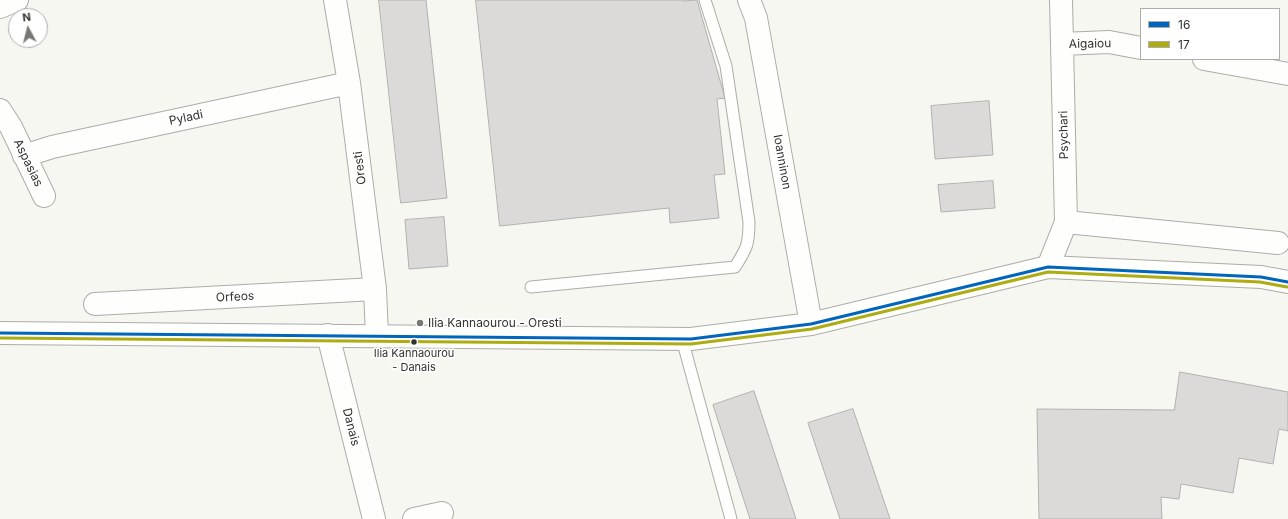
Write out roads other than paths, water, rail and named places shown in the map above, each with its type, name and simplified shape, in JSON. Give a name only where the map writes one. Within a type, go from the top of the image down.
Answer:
[{"type":"street","points":[[0,7],[17,0]]},
{"type":"street","name":"Oresti","points":[[335,0],[349,83],[375,289],[377,336]]},
{"type":"street","name":"Ioanninon","points":[[749,0],[756,18],[811,324]]},
{"type":"street","name":"Psychari","points":[[1048,267],[1066,222],[1061,0]]},
{"type":"street","name":"Aigaiou","points":[[1062,44],[1109,42],[1140,48]]},
{"type":"street","points":[[1210,60],[1288,74]]},
{"type":"street","name":"Pyladi","points":[[24,156],[52,147],[349,83]]},
{"type":"street","name":"Aspasias","points":[[0,110],[11,127],[44,196]]},
{"type":"street","points":[[1066,222],[1278,243]]},
{"type":"street","points":[[0,333],[682,339],[811,324],[1048,267],[1261,277],[1288,282]]},
{"type":"street","name":"Orfeos","points":[[96,304],[375,289]]},
{"type":"street","name":"Danais","points":[[328,335],[374,519]]},
{"type":"street","points":[[414,519],[442,513]]},
{"type":"lane","points":[[531,287],[735,266],[746,250],[749,238],[748,222],[726,66],[705,0]]},
{"type":"lane","points":[[682,339],[732,519]]},
{"type":"place","name":"Ilia Kannaourou - Oresti","points":[[420,323]]},
{"type":"place","name":"Ilia Kannaourou - Danais","points":[[414,342]]}]
